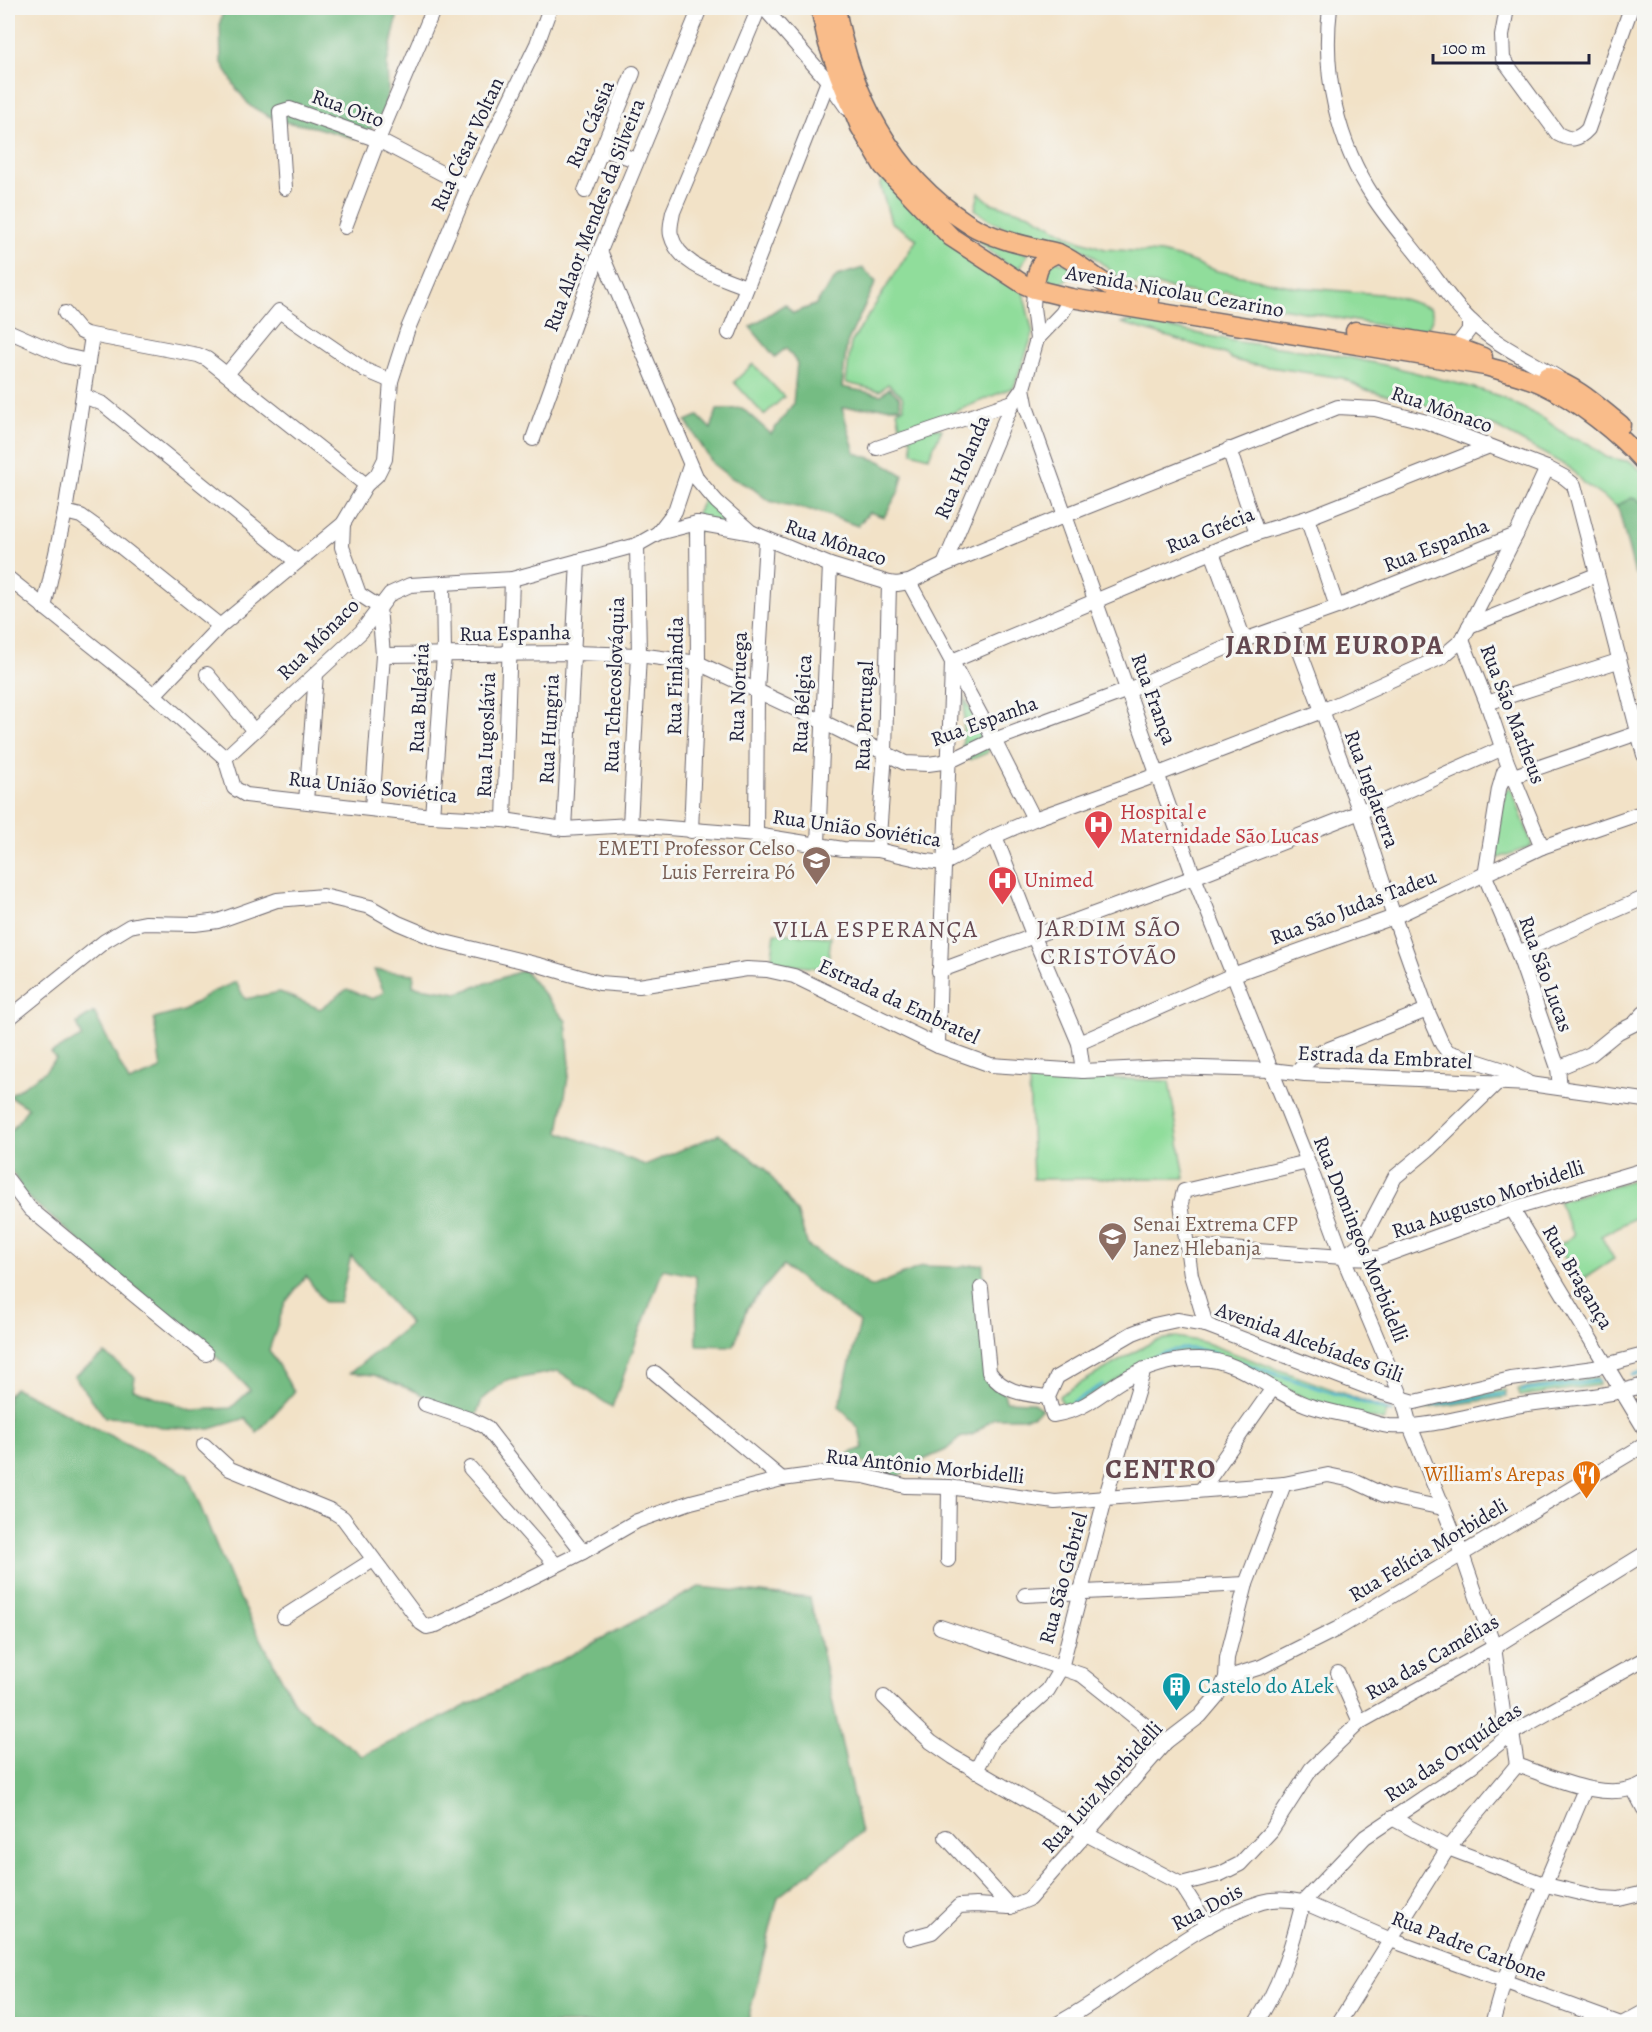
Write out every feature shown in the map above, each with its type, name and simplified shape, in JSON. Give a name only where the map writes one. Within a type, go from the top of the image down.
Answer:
[{"type":"main road","name":"Avenida Nicolau Cezarino","points":[[820,8],[828,44],[860,127],[883,166],[951,237],[1034,289],[1071,298],[1485,366],[1543,384],[1562,395],[1618,436],[1644,462]]},
{"type":"main road","name":"Avenida Nicolau Cezarino","points":[[836,8],[841,35],[859,93],[872,118],[893,152],[930,196],[967,223],[986,233],[1058,253],[1104,285],[1121,293],[1456,347],[1500,363],[1543,374],[1572,386],[1602,408],[1644,446]]},
{"type":"main road","points":[[1034,289],[1039,265],[1045,258],[1058,253]]},
{"type":"main road","points":[[1071,298],[1081,268]]},
{"type":"street","points":[[345,227],[378,140],[434,8]]},
{"type":"street","name":"Rua César Voltan","points":[[343,524],[366,485],[377,475],[385,459],[392,381],[407,331],[468,187],[537,44],[550,8]]},
{"type":"street","name":"Rua Alaor Mendes da Silveira","points":[[533,439],[600,251],[700,8]]},
{"type":"street","points":[[746,287],[689,262],[675,245],[670,233],[673,212],[759,8]]},
{"type":"street","points":[[764,8],[828,81],[860,127]]},
{"type":"street","points":[[1330,8],[1327,46],[1331,87],[1344,138],[1374,198],[1469,320],[1512,352],[1572,386]]},
{"type":"street","points":[[1507,8],[1502,36],[1503,59],[1558,134],[1575,139],[1588,129],[1631,8]]},
{"type":"street","name":"Rua Cássia","points":[[585,191],[633,73]]},
{"type":"street","points":[[729,333],[828,81]]},
{"type":"street","name":"Rua Oito","points":[[285,188],[280,112],[291,109],[378,140],[468,187]]},
{"type":"street","points":[[601,149],[637,160]]},
{"type":"street","points":[[600,251],[697,479],[717,502],[753,533]]},
{"type":"street","name":"Rua França","points":[[1034,289],[1037,339],[1023,388],[1027,409],[1194,877],[1235,974],[1271,1070]]},
{"type":"street","name":"Rua França","points":[[1037,339],[1062,314],[1071,298]]},
{"type":"street","points":[[227,374],[279,311],[365,370],[392,381]]},
{"type":"street","points":[[65,313],[80,331],[93,336],[198,355],[213,362],[366,485]]},
{"type":"street","points":[[1456,347],[1469,330],[1469,320]]},
{"type":"street","points":[[8,331],[65,356],[88,361]]},
{"type":"street","points":[[44,608],[65,512],[93,336]]},
{"type":"street","name":"Rua Holanda","points":[[944,565],[1013,402],[1023,388]]},
{"type":"street","points":[[84,396],[103,404],[296,561]]},
{"type":"street","points":[[877,448],[1013,402]]},
{"type":"street","name":"Rua Mônaco","points":[[225,758],[361,632],[390,594],[410,585],[512,579],[637,545],[658,533],[697,523],[753,533],[830,565],[889,583],[909,582],[944,565],[1066,515],[1338,407],[1376,409],[1427,422],[1487,447],[1547,468],[1564,477],[1574,485],[1596,575]]},
{"type":"street","name":"Rua Grécia","points":[[952,660],[1257,533],[1307,518],[1487,447]]},
{"type":"street","points":[[1229,449],[1257,533]]},
{"type":"street","points":[[658,533],[675,511],[690,466]]},
{"type":"street","name":"Rua São Matheus","points":[[1542,848],[1508,778],[1503,748],[1462,640],[1516,535],[1547,468]]},
{"type":"street","points":[[65,512],[81,516],[95,526],[220,626]]},
{"type":"street","points":[[1307,518],[1337,607]]},
{"type":"street","name":"Rua Finlândia","points":[[691,831],[698,663],[697,523]]},
{"type":"street","points":[[154,695],[220,626],[343,524]]},
{"type":"street","points":[[343,524],[342,547],[359,594],[379,607],[383,655],[372,808]]},
{"type":"street","name":"Rua Espanha","points":[[383,655],[574,653],[639,655],[698,663],[905,763],[928,764],[950,760],[994,740],[1128,690],[1244,640],[1337,607],[1516,535]]},
{"type":"street","name":"Rua Noruega","points":[[756,835],[757,692],[766,540]]},
{"type":"street","name":"Rua Tchecoslováquia","points":[[630,825],[639,655],[637,545]]},
{"type":"street","points":[[1212,552],[1244,640]]},
{"type":"street","name":"Rua Hungria","points":[[564,829],[578,561]]},
{"type":"street","name":"Rua Bélgica","points":[[818,844],[830,565]]},
{"type":"street","points":[[1469,626],[1596,575],[1644,755]]},
{"type":"street","points":[[8,578],[154,695],[225,758]]},
{"type":"street","name":"Rua Iugoslávia","points":[[504,820],[512,579]]},
{"type":"street","points":[[909,582],[1034,819]]},
{"type":"street","name":"Rua Bulgária","points":[[432,816],[444,655],[443,583]]},
{"type":"street","name":"Rua Portugal","points":[[878,850],[885,753],[889,583]]},
{"type":"street","name":"Rua Inglaterra","points":[[1290,625],[1360,812],[1427,1010],[1442,1044],[1448,1052],[1504,1070],[1530,1084]]},
{"type":"street","name":"Rua União Soviética","points":[[225,758],[234,788],[246,795],[432,816],[504,820],[564,829],[630,825],[756,835],[843,849],[878,850],[945,863],[995,836],[1034,819],[1322,711],[1442,657],[1462,640]]},
{"type":"street","points":[[938,1046],[952,660]]},
{"type":"street","points":[[1487,703],[1618,661]]},
{"type":"street","points":[[207,674],[254,730]]},
{"type":"street","points":[[306,801],[316,674]]},
{"type":"street","points":[[1630,703],[1644,699]]},
{"type":"street","points":[[1485,876],[1508,778],[1638,733]]},
{"type":"street","points":[[939,971],[1194,877],[1360,812],[1503,748]]},
{"type":"street","name":"Rua São Judas Tadeu","points":[[1078,1043],[1235,974],[1394,917],[1542,848],[1644,812]]},
{"type":"street","points":[[995,836],[1078,1043],[1083,1071]]},
{"type":"street","name":"Rua São Lucas","points":[[1485,876],[1518,953],[1558,1068],[1560,1088]]},
{"type":"street","name":"Estrada da Embratel","points":[[8,1019],[105,941],[130,926],[145,923],[195,924],[218,921],[278,900],[323,896],[370,907],[398,923],[441,941],[539,965],[600,983],[639,986],[747,969],[767,970],[794,976],[938,1046],[991,1065],[1083,1071],[1166,1067],[1271,1070],[1530,1084],[1644,1100]]},
{"type":"street","points":[[1518,953],[1644,898]]},
{"type":"street","points":[[1296,1073],[1314,1055],[1427,1010]]},
{"type":"street","points":[[1558,1068],[1592,1054],[1618,1032],[1634,1024],[1644,1013]]},
{"type":"street","name":"Rua Domingos Morbidelli","points":[[1271,1070],[1462,1554],[1494,1647],[1504,1719],[1512,1733],[1517,1765]]},
{"type":"street","points":[[1343,1257],[1360,1244],[1395,1177],[1430,1148],[1496,1083]]},
{"type":"street","points":[[1206,1325],[1191,1275],[1181,1203],[1184,1191],[1308,1162]]},
{"type":"street","name":"Rua Augusto Morbidelli","points":[[1188,1246],[1378,1258],[1512,1209],[1644,1170]]},
{"type":"street","points":[[8,1180],[30,1209],[206,1354]]},
{"type":"street","name":"Rua Bragança","points":[[1512,1209],[1644,1428]]},
{"type":"street","points":[[981,1288],[989,1372],[994,1380],[1013,1392],[1048,1397],[1053,1415],[1083,1407],[1121,1381],[1144,1369],[1170,1361],[1201,1359],[1222,1362],[1310,1406],[1386,1426],[1410,1426],[1516,1406],[1622,1391],[1644,1385]]},
{"type":"street","name":"Avenida Alcebíades Gili","points":[[1048,1397],[1057,1377],[1133,1334],[1154,1325],[1177,1320],[1206,1325],[1403,1400],[1416,1401],[1511,1379],[1607,1365],[1644,1355]]},
{"type":"street","name":"Rua São Gabriel","points":[[976,1771],[991,1741],[1048,1690],[1061,1668],[1105,1499],[1144,1369]]},
{"type":"street","points":[[655,1372],[782,1479]]},
{"type":"street","points":[[1202,1490],[1273,1388]]},
{"type":"street","points":[[425,1404],[486,1427],[583,1552]]},
{"type":"street","points":[[204,1445],[230,1469],[332,1511],[343,1518],[373,1560],[316,1599],[284,1617]]},
{"type":"street","name":"Rua Felícia Morbideli","points":[[1226,1677],[1261,1667],[1337,1629],[1644,1445]]},
{"type":"street","points":[[470,1468],[556,1565]]},
{"type":"street","name":"Rua Antônio Morbidelli","points":[[373,1560],[421,1623],[427,1627],[436,1625],[583,1552],[637,1521],[691,1502],[782,1479],[827,1473],[864,1476],[905,1486],[949,1487],[1055,1502],[1284,1484],[1328,1475],[1339,1476],[1386,1496],[1443,1508]]},
{"type":"street","name":"Rua Luiz Morbidelli","points":[[1010,1907],[1029,1899],[1166,1742],[1200,1716],[1217,1696],[1226,1677],[1227,1658],[1246,1584],[1284,1484]]},
{"type":"street","points":[[948,1560],[949,1487]]},
{"type":"street","name":"Rua das Camélias","points":[[1181,1884],[1220,1874],[1240,1864],[1271,1831],[1311,1769],[1360,1722],[1494,1647],[1644,1554]]},
{"type":"street","points":[[1025,1595],[1246,1584]]},
{"type":"street","points":[[940,1627],[1082,1675],[1166,1742]]},
{"type":"street","name":"Rua das Orquídeas","points":[[1303,1902],[1365,1837],[1471,1766],[1512,1733],[1644,1659]]},
{"type":"street","points":[[1338,1673],[1360,1722]]},
{"type":"street","points":[[884,1697],[932,1742],[976,1771],[1086,1834],[1181,1884],[1208,1926]]},
{"type":"street","points":[[1338,2025],[1449,1848],[1517,1765],[1586,1789],[1639,1787],[1644,1809]]},
{"type":"street","points":[[1492,2025],[1504,1982],[1586,1789]]},
{"type":"street","points":[[1392,1818],[1449,1848],[1546,1885],[1601,1898],[1619,1899],[1644,1893]]},
{"type":"street","points":[[946,1837],[1010,1907]]},
{"type":"street","name":"Rua Dois","points":[[1057,2025],[1208,1926],[1263,1902],[1288,1899],[1303,1902]]},
{"type":"street","points":[[1255,2025],[1281,1976],[1303,1902]]},
{"type":"street","name":"Rua Padre Carbone","points":[[1303,1902],[1391,1940],[1622,2025]]},
{"type":"street","points":[[910,1938],[932,1932],[959,1906],[1010,1907]]},
{"type":"street","points":[[1622,2025],[1644,2012]]},
{"type":"green space","points":[[224,8],[399,8],[387,64],[388,93],[382,114],[367,134],[353,138],[314,127],[278,121],[250,106],[236,88],[221,61],[220,22]]},
{"type":"green space","points":[[882,178],[1022,287],[1033,334],[1014,387],[935,420],[934,428],[942,429],[929,457],[912,452],[911,438],[902,436],[897,410],[904,408],[902,396],[888,384],[880,391],[846,383],[851,343],[917,239],[891,222],[880,185]]},
{"type":"green space","points":[[979,193],[991,203],[1030,214],[1075,239],[1105,249],[1161,253],[1217,271],[1295,287],[1391,295],[1430,308],[1433,319],[1427,328],[1412,331],[1270,306],[1262,298],[1225,291],[1216,297],[1149,284],[1139,285],[1121,278],[1078,247],[1026,236],[991,221],[975,209]]},
{"type":"green space","points":[[964,229],[1028,254],[1020,273],[1001,260]]},
{"type":"green space","points":[[1048,258],[1070,265],[1066,280],[1058,285],[1043,281]]},
{"type":"green space","points":[[863,268],[876,282],[847,343],[842,387],[881,395],[889,388],[899,397],[901,407],[842,408],[855,453],[880,461],[903,475],[899,491],[884,517],[869,512],[858,526],[819,512],[769,501],[713,464],[686,421],[698,416],[711,429],[717,410],[742,408],[771,434],[793,404],[797,363],[786,348],[775,357],[750,327],[785,304],[793,313],[815,305],[837,276]]},
{"type":"green space","points":[[1133,320],[1239,342],[1337,355],[1398,368],[1502,397],[1544,419],[1568,436],[1589,444],[1605,457],[1631,462],[1644,473],[1644,503],[1632,498],[1616,506],[1583,483],[1570,468],[1496,427],[1363,389],[1343,378],[1249,364],[1232,359],[1225,354],[1122,323]]},
{"type":"green space","points":[[753,364],[784,397],[764,415],[734,382]]},
{"type":"green space","points":[[705,492],[732,524],[683,535],[697,515]]},
{"type":"green space","points":[[1632,498],[1644,503],[1644,572],[1635,574],[1616,506]]},
{"type":"green space","points":[[965,699],[990,747],[987,753],[970,760],[962,756]]},
{"type":"green space","points":[[1511,787],[1532,844],[1530,847],[1496,859],[1494,857],[1505,791]]},
{"type":"green space","points":[[775,933],[831,937],[827,969],[771,963]]},
{"type":"green space","points":[[374,970],[414,974],[413,986],[458,993],[524,970],[566,1021],[570,1065],[559,1132],[645,1165],[719,1134],[765,1168],[797,1212],[808,1246],[872,1287],[923,1266],[956,1267],[983,1264],[986,1350],[1002,1385],[1006,1401],[1032,1402],[1042,1409],[1032,1416],[1023,1418],[994,1418],[974,1434],[960,1438],[946,1450],[921,1461],[897,1477],[846,1455],[863,1448],[859,1429],[839,1406],[860,1323],[783,1266],[747,1308],[734,1346],[697,1345],[696,1276],[663,1269],[612,1407],[558,1371],[505,1381],[482,1400],[475,1418],[432,1402],[417,1392],[374,1375],[350,1373],[410,1324],[351,1256],[340,1302],[324,1302],[306,1276],[285,1303],[269,1350],[294,1392],[257,1433],[246,1418],[210,1429],[162,1427],[126,1418],[105,1417],[74,1376],[105,1354],[135,1377],[133,1389],[192,1410],[231,1408],[250,1390],[227,1366],[24,1194],[13,1173],[8,1169],[8,1135],[28,1108],[9,1096],[44,1072],[56,1059],[51,1053],[82,1037],[77,1023],[94,1012],[129,1082],[161,1069],[154,1019],[183,1011],[210,993],[236,982],[245,999],[280,992],[320,1009],[347,989],[373,999],[384,992]]},
{"type":"green space","points":[[1082,1077],[1169,1081],[1185,1178],[1033,1179],[1029,1080]]},
{"type":"green space","points":[[1644,1177],[1644,1213],[1601,1236],[1614,1259],[1579,1282],[1558,1246],[1574,1235],[1558,1201]]},
{"type":"green space","points":[[1176,1337],[1203,1342],[1386,1409],[1384,1421],[1327,1408],[1206,1353],[1194,1352],[1151,1359],[1069,1409],[1066,1409],[1059,1397],[1145,1346],[1155,1341]]},
{"type":"green space","points":[[1597,1377],[1599,1385],[1520,1396],[1518,1389]]},
{"type":"green space","points":[[15,1388],[187,1474],[232,1583],[296,1706],[362,1756],[565,1658],[699,1587],[810,1598],[861,1833],[778,1897],[747,2024],[8,2024],[8,1395]]},
{"type":"green space","points":[[1505,1390],[1506,1397],[1423,1409],[1422,1403]]},
{"type":"waterway","points":[[1139,1364],[1176,1350],[1195,1349],[1216,1354]]},
{"type":"waterway","points":[[1239,1362],[1392,1412]]},
{"type":"waterway","points":[[1632,1375],[1644,1371]]},
{"type":"waterway","points":[[1522,1391],[1598,1381]]},
{"type":"waterway","points":[[1073,1402],[1102,1385]]},
{"type":"waterway","points":[[1432,1405],[1504,1394]]},
{"type":"place","name":"Hospital e Maternidade São Lucas","points":[[1099,850]]},
{"type":"place","name":"EMETI Professor Celso Luis Ferreira Pó","points":[[816,886]]},
{"type":"place","name":"Unimed","points":[[1003,906]]},
{"type":"place","name":"Senai Extrema CFP Janez Hlebanja","points":[[1112,1262]]},
{"type":"place","name":"William's Arepas","points":[[1586,1500]]},
{"type":"place","name":"Castelo do ALek","points":[[1177,1712]]},
{"type":"district","name":"JARDIM EUROPA","points":[[1335,645]]},
{"type":"district","name":"VILA ESPERANÇA","points":[[876,929]]},
{"type":"district","name":"JARDIM SÃO CRISTÓVÃO","points":[[1109,942]]},
{"type":"district","name":"CENTRO","points":[[1161,1469]]}]
